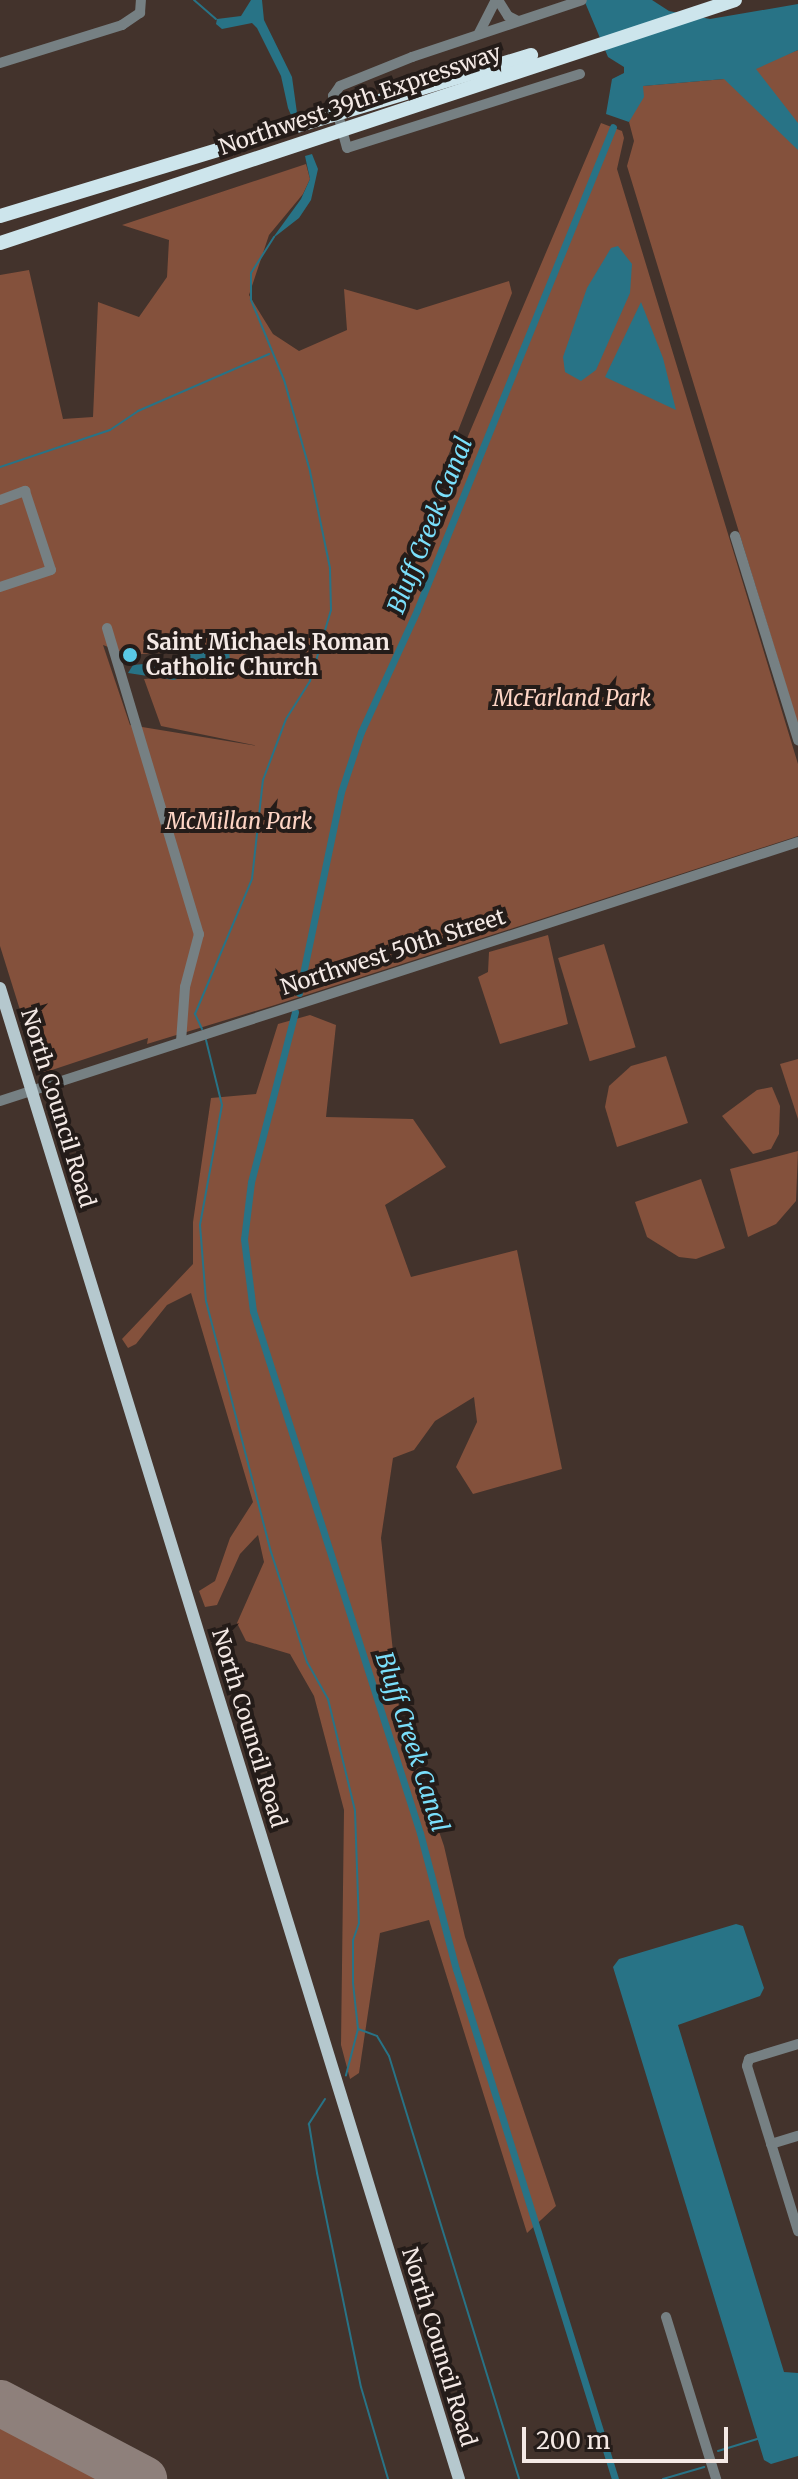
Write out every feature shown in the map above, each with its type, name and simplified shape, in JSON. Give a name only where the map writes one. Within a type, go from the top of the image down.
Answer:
[{"type":"highway","name":"Northwest 39th Expressway","points":[[0,243],[341,132],[703,0]]},
{"type":"highway","name":"Northwest 39th Expressway","points":[[0,216],[335,110],[735,0]]},
{"type":"main road","name":"North Council Road","points":[[0,988],[459,2479]]},
{"type":"street","points":[[477,35],[497,0],[504,12],[518,21]]},
{"type":"street","points":[[580,74],[347,148],[333,96],[340,86],[582,0]]},
{"type":"street","points":[[0,63],[122,25],[142,4]]},
{"type":"street","points":[[0,500],[25,491],[51,570],[0,587]]},
{"type":"street","points":[[735,536],[798,740]]},
{"type":"street","points":[[107,628],[199,934],[182,1001],[181,1041]]},
{"type":"street","name":"Northwest 50th Street","points":[[0,1101],[798,842]]},
{"type":"street","points":[[798,2044],[749,2059],[771,2144],[798,2229]]},
{"type":"street","points":[[771,2144],[798,2136]]},
{"type":"street","points":[[666,2317],[716,2479]]},
{"type":"green space","points":[[798,50],[798,725],[627,166],[634,141],[629,122],[642,86],[724,79]]},
{"type":"green space","points":[[601,123],[622,131],[624,138],[617,169],[798,764],[798,836],[275,1005],[147,1044],[148,1038],[40,1074],[0,946],[0,275],[29,270],[63,419],[93,417],[98,302],[139,317],[167,277],[169,240],[122,225],[306,164],[310,179],[303,194],[269,235],[249,295],[273,334],[299,351],[347,330],[344,289],[417,310],[509,281],[512,293],[434,492],[443,495]],"holes":[[[103,645],[130,655],[227,647],[213,674],[144,679],[161,726],[258,746],[130,725]]]},
{"type":"green space","points":[[548,935],[568,1024],[500,1044],[478,977],[488,972],[489,952]]},
{"type":"green space","points":[[604,944],[636,1047],[590,1061],[558,958]]},
{"type":"green space","points":[[310,1015],[336,1025],[326,1117],[413,1119],[446,1167],[385,1205],[411,1277],[517,1250],[562,1469],[473,1494],[456,1467],[477,1422],[474,1397],[435,1421],[414,1450],[393,1458],[381,1538],[400,1718],[444,1846],[465,1937],[556,2206],[527,2233],[429,1920],[380,1933],[359,2073],[350,2079],[341,2045],[344,1810],[314,1696],[290,1654],[246,1641],[237,1623],[264,1562],[258,1535],[240,1554],[217,1605],[205,1607],[199,1591],[215,1581],[230,1538],[253,1502],[191,1293],[167,1305],[136,1344],[128,1348],[122,1339],[193,1264],[193,1222],[211,1098],[256,1094],[278,1024]]},
{"type":"green space","points":[[666,1056],[688,1123],[617,1147],[605,1107],[609,1086],[631,1066]]},
{"type":"green space","points":[[798,1059],[798,1119],[780,1064]]},
{"type":"green space","points":[[772,1087],[780,1106],[779,1134],[771,1149],[753,1154],[722,1116],[757,1090]]},
{"type":"green space","points":[[798,1151],[796,1201],[776,1224],[748,1237],[730,1169]]},
{"type":"green space","points":[[701,1179],[725,1248],[696,1259],[679,1257],[647,1237],[635,1202]]},
{"type":"green space","points":[[0,2420],[111,2479],[0,2479]]},
{"type":"water","points":[[251,0],[262,0],[264,20],[292,77],[297,113],[291,115],[281,76],[257,28],[252,23],[222,29],[216,24],[217,19],[241,16]]},
{"type":"water","points":[[584,0],[652,0],[669,11],[710,19],[798,4],[798,50],[756,69],[798,123],[798,150],[724,79],[643,86],[644,97],[629,122],[606,114],[612,79],[624,73],[624,67],[608,57]]},
{"type":"water","points":[[312,154],[318,169],[311,200],[299,218],[272,239],[301,199],[310,179],[305,156]]},
{"type":"water","points":[[618,246],[632,264],[630,293],[596,370],[581,381],[565,372],[563,357],[587,288],[611,248]]},
{"type":"water","points":[[641,302],[663,358],[676,410],[605,377]]},
{"type":"water","points":[[209,647],[229,649],[231,675],[198,672],[174,680],[128,673],[133,665],[165,662]]},
{"type":"water","points":[[736,1924],[743,1926],[764,1988],[760,1996],[678,2025],[784,2372],[798,2373],[798,2456],[771,2464],[764,2460],[613,1967],[619,1959]]},
{"type":"waterway","points":[[194,0],[216,19]]},
{"type":"waterway","name":"Bluff Creek Canal","points":[[299,993],[341,792],[361,732],[417,610],[613,127]]},
{"type":"waterway","points":[[202,1029],[195,1014],[252,879],[263,780],[286,719],[310,681],[331,610],[330,568],[310,471],[284,380],[251,300],[251,273],[274,237]]},
{"type":"waterway","points":[[0,467],[110,430],[138,411],[269,354]]},
{"type":"waterway","name":"Bluff Creek Canal","points":[[295,1012],[251,1182],[244,1239],[253,1311],[420,1833],[456,1969],[615,2479]]},
{"type":"waterway","points":[[206,1040],[222,1105],[200,1225],[206,1301],[271,1552],[307,1662],[328,1699],[355,1811],[359,1923],[353,1940],[353,1983],[358,2029],[346,2075]]},
{"type":"waterway","points":[[358,2029],[377,2036],[389,2056],[519,2479]]},
{"type":"waterway","points":[[325,2099],[309,2124],[317,2173],[361,2387],[388,2479]]},
{"type":"waterway","points":[[718,2451],[757,2439]]},
{"type":"waterway","points":[[663,2479],[704,2467]]},
{"type":"runway","points":[[0,2403],[144,2479]]},
{"type":"place","name":"Saint Michaels Roman Catholic Church","points":[[130,655]]},
{"type":"park label","name":"McFarland Park","points":[[572,699]]},
{"type":"park label","name":"McMillan Park","points":[[239,822]]}]
